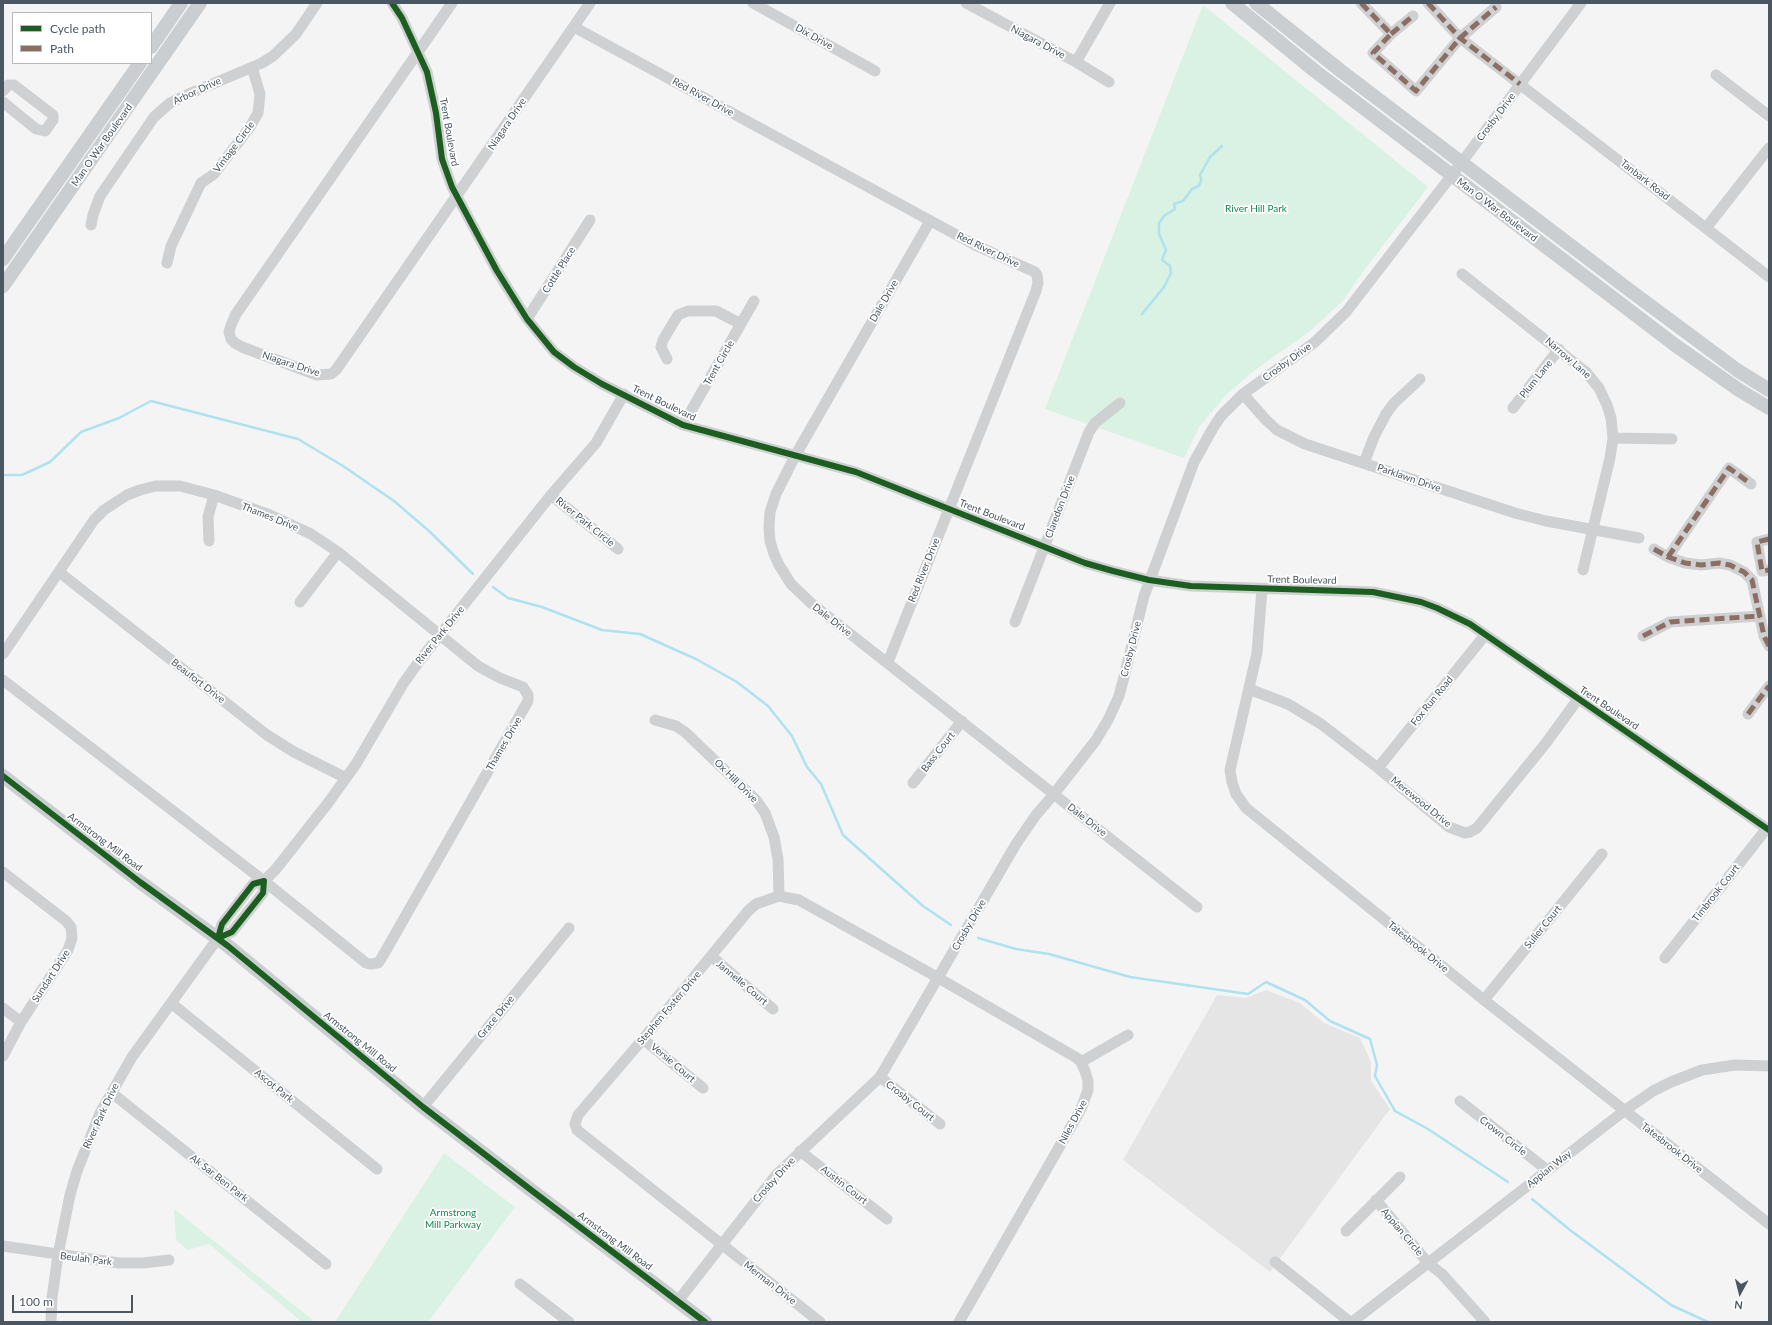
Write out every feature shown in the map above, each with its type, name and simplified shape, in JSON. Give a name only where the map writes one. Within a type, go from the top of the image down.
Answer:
[{"type":"main road","points":[[152,46],[182,3]]},
{"type":"main road","name":"Man O War Boulevard","points":[[3,286],[200,3]]},
{"type":"main road","name":"Man O War Boulevard","points":[[1232,3],[1315,71],[1451,175],[1694,358],[1769,408]]},
{"type":"main road","name":"Man O War Boulevard","points":[[1256,3],[1341,71],[1689,335],[1737,370],[1769,390]]},
{"type":"main road","name":"Man O War Boulevard","points":[[3,259],[139,64]]},
{"type":"main road","name":"Armstrong Mill Road","points":[[3,776],[140,882],[218,938],[423,1107],[705,1322]]},
{"type":"street","name":"Arbor Drive","points":[[91,225],[92,215],[100,196],[154,117],[170,104],[191,92],[252,67],[273,56],[296,34],[317,3]]},
{"type":"street","name":"Trent Boulevard","points":[[392,3],[402,18],[428,72],[442,159],[457,197],[497,271],[527,319],[554,352],[574,367],[602,384],[683,425],[856,472],[1085,563],[1149,580],[1191,586],[1356,591],[1391,595],[1437,608],[1470,624],[1768,829]]},
{"type":"street","name":"Niagara Drive","points":[[452,3],[236,314],[229,332],[231,339],[242,348],[317,375],[330,374],[343,360],[590,3]]},
{"type":"street","name":"Dix Drive","points":[[753,3],[875,71]]},
{"type":"street","name":"Niagara Drive","points":[[966,3],[1076,62],[1109,82]]},
{"type":"street","points":[[1076,62],[1110,3]]},
{"type":"street","points":[[1360,3],[1391,34]]},
{"type":"street","name":"Tanbark Road","points":[[1428,3],[1460,38],[1769,277]]},
{"type":"street","name":"Crosby Drive","points":[[678,1301],[768,1184],[800,1151],[880,1077],[1016,844],[1036,815],[1096,740],[1113,710],[1125,673],[1149,580],[1182,492],[1201,448],[1222,416],[1243,394],[1315,342],[1346,312],[1582,3]]},
{"type":"street","points":[[1413,16],[1391,34],[1373,53],[1416,90],[1460,38],[1496,4]]},
{"type":"street","name":"Red River Drive","points":[[574,27],[930,221],[993,254],[1035,272],[1038,278],[1036,292],[888,662]]},
{"type":"street","name":"Vintage Circle","points":[[167,263],[171,246],[201,183],[214,174],[250,127],[258,113],[260,94],[252,67]]},
{"type":"street","points":[[1716,75],[1769,116]]},
{"type":"street","points":[[3,91],[8,85],[14,85],[54,115],[53,120],[45,131],[36,129],[3,102]]},
{"type":"street","points":[[1706,228],[1769,148]]},
{"type":"street","name":"Cottle Place","points":[[527,319],[590,220]]},
{"type":"street","name":"Dale Drive","points":[[930,221],[795,456],[776,494],[770,512],[770,541],[779,565],[791,584],[811,603],[1198,907]]},
{"type":"street","name":"Narrow Lane","points":[[1462,274],[1586,372],[1599,388],[1607,405],[1611,418],[1613,438],[1610,458],[1591,530],[1583,570]]},
{"type":"street","name":"Trent Circle","points":[[683,425],[754,301]]},
{"type":"street","points":[[667,359],[660,347],[678,315],[688,311],[716,311],[741,324]]},
{"type":"street","name":"Plum Lane","points":[[1513,408],[1559,350]]},
{"type":"street","points":[[1364,463],[1374,437],[1386,414],[1394,403],[1420,379]]},
{"type":"street","name":"River Park Drive","points":[[51,1322],[52,1298],[58,1255],[70,1195],[77,1171],[91,1133],[132,1057],[218,938],[232,932],[263,893],[264,881],[287,857],[346,778],[403,684],[440,635],[552,495],[596,443],[624,394]]},
{"type":"street","name":"Parklawn Drive","points":[[1243,394],[1277,430],[1290,438],[1311,446],[1515,513],[1591,530],[1639,538]]},
{"type":"street","name":"Claredon Drive","points":[[1015,622],[1088,432],[1095,423],[1120,403]]},
{"type":"street","points":[[1613,438],[1672,439]]},
{"type":"street","points":[[1668,557],[1729,468],[1751,484]]},
{"type":"street","name":"Thames Drive","points":[[3,654],[94,520],[104,510],[127,495],[155,486],[170,485],[190,487],[214,495],[292,525],[311,534],[338,552],[489,673],[523,687],[528,696],[528,701],[381,959],[374,964],[366,963],[264,881],[3,680]]},
{"type":"street","points":[[210,540],[208,517],[214,495]]},
{"type":"street","name":"River Park Circle","points":[[552,495],[618,549]]},
{"type":"street","points":[[1752,580],[1766,570],[1757,542],[1769,539]]},
{"type":"street","points":[[1654,548],[1668,557],[1685,563],[1730,565],[1744,572],[1752,580],[1764,636],[1769,646]]},
{"type":"street","points":[[300,602],[338,552]]},
{"type":"street","name":"Beaufort Drive","points":[[59,572],[267,735],[294,752],[346,778]]},
{"type":"street","name":"Tatesbrook Drive","points":[[1262,589],[1257,653],[1230,770],[1236,794],[1246,808],[1484,1000],[1769,1224]]},
{"type":"street","points":[[1643,636],[1670,622],[1760,616]]},
{"type":"street","name":"Fox Run Road","points":[[1378,768],[1485,635]]},
{"type":"street","points":[[1748,714],[1769,686]]},
{"type":"street","name":"Merewood Drive","points":[[1249,689],[1303,712],[1378,768],[1449,827],[1458,831],[1470,832],[1477,828],[1546,743],[1578,699]]},
{"type":"street","name":"Ox Hill Drive","points":[[655,720],[676,726],[685,732],[756,800],[765,813],[774,837],[778,859],[779,896]]},
{"type":"street","name":"Bass Court","points":[[913,783],[962,721]]},
{"type":"street","name":"Timbrook Court","points":[[1664,958],[1768,829]]},
{"type":"street","name":"Sulier Court","points":[[1484,1000],[1602,854]]},
{"type":"street","name":"Sundart Drive","points":[[3,872],[66,921],[72,932],[72,938],[68,950],[21,1022],[3,1056]]},
{"type":"street","name":"Stephen Foster Drive","points":[[721,1244],[576,1128],[575,1119],[578,1115],[643,1039],[748,911],[756,904],[767,898],[779,896],[798,900],[938,978]]},
{"type":"street","name":"Grace Drive","points":[[423,1107],[568,928]]},
{"type":"street","name":"Jannelle Court","points":[[711,956],[773,1009]]},
{"type":"street","points":[[938,978],[1081,1062],[1128,1035]]},
{"type":"street","name":"Ascot Park","points":[[171,1003],[377,1169]]},
{"type":"street","points":[[3,1008],[21,1022]]},
{"type":"street","name":"Versie Court","points":[[643,1039],[703,1088]]},
{"type":"street","name":"Niles Drive","points":[[959,1322],[1086,1099],[1088,1081],[1081,1062]]},
{"type":"street","name":"Appian Way","points":[[1351,1322],[1624,1111],[1653,1091],[1702,1070],[1735,1065],[1769,1066]]},
{"type":"street","name":"Crosby Court","points":[[880,1077],[940,1124]]},
{"type":"street","name":"Ak Sar Ben Park","points":[[112,1093],[326,1264]]},
{"type":"street","name":"Crown Circle","points":[[1460,1101],[1547,1170]]},
{"type":"street","name":"Austin Court","points":[[800,1151],[887,1219]]},
{"type":"street","name":"Appian Circle","points":[[1346,1231],[1400,1177]]},
{"type":"street","name":"Appian Circle","points":[[1376,1200],[1428,1263],[1447,1279],[1485,1322]]},
{"type":"street","name":"Merman Drive","points":[[721,1244],[820,1322]]},
{"type":"street","name":"Beulah Park","points":[[3,1246],[119,1263],[143,1263],[169,1260]]},
{"type":"street","points":[[1275,1262],[1351,1322]]},
{"type":"street","points":[[520,1284],[569,1322]]},
{"type":"shaded area","points":[[1266,990],[1300,1003],[1324,1023],[1360,1038],[1371,1062],[1371,1081],[1390,1109],[1270,1272],[1123,1160],[1217,995],[1246,998]]},
{"type":"green space","name":"River Hill Park","points":[[1203,5],[1428,187],[1362,273],[1343,301],[1309,332],[1255,370],[1226,395],[1199,427],[1184,458],[1045,409]]},
{"type":"green space","name":"Armstrong Mill Parkway","points":[[444,1153],[515,1207],[428,1322],[335,1322]]},
{"type":"green space","points":[[174,1209],[315,1322],[302,1322],[209,1244],[188,1250],[176,1240]]},
{"type":"waterway","points":[[1142,314],[1164,287],[1171,273],[1170,266],[1162,260],[1166,250],[1159,234],[1159,223],[1164,216],[1175,209],[1174,204],[1183,201],[1192,189],[1199,186],[1201,180],[1200,175],[1210,157],[1222,146]]},
{"type":"waterway","points":[[3,475],[22,475],[50,462],[81,432],[119,418],[151,401],[298,439],[343,466],[394,501],[429,531],[473,574]]},
{"type":"waterway","points":[[493,587],[508,598],[542,607],[602,630],[640,634],[696,659],[737,682],[768,706],[792,736],[807,767],[821,784],[843,835],[923,906],[951,925]]},
{"type":"waterway","points":[[978,938],[1016,949],[1049,954],[1130,977],[1248,994],[1266,982],[1305,1000],[1330,1021],[1370,1039],[1377,1065],[1375,1076],[1395,1111],[1428,1129],[1508,1182]]},
{"type":"waterway","points":[[1532,1199],[1570,1230],[1671,1305],[1708,1322]]},
{"type":"marked path","points":[[1361,3],[1391,34],[1373,53],[1416,91],[1460,38],[1496,7]]},
{"type":"marked path","points":[[1428,3],[1460,38],[1520,84]]},
{"type":"marked path","points":[[1391,34],[1413,16]]},
{"type":"marked path","points":[[1668,557],[1729,468],[1751,484]]},
{"type":"marked path","points":[[1769,539],[1757,542],[1762,571],[1769,570]]},
{"type":"marked path","points":[[1654,549],[1668,557],[1685,563],[1701,565],[1719,563],[1730,565],[1744,572],[1752,580],[1764,636],[1769,646]]},
{"type":"marked path","points":[[1643,636],[1670,622],[1760,616]]},
{"type":"marked path","points":[[1748,714],[1769,686]]},
{"type":"cycle path","points":[[392,3],[402,18],[427,72],[436,113],[442,159],[452,187],[497,271],[527,319],[554,352],[574,367],[602,384],[683,425],[856,472],[1085,563],[1113,571],[1149,580],[1191,586],[1373,592],[1421,602],[1437,608],[1470,624],[1769,830]]},
{"type":"cycle path","points":[[3,776],[140,882],[228,946],[423,1107],[705,1322]]},
{"type":"cycle path","points":[[264,881],[263,893],[232,932],[218,938],[222,924],[253,884],[264,881]]}]
